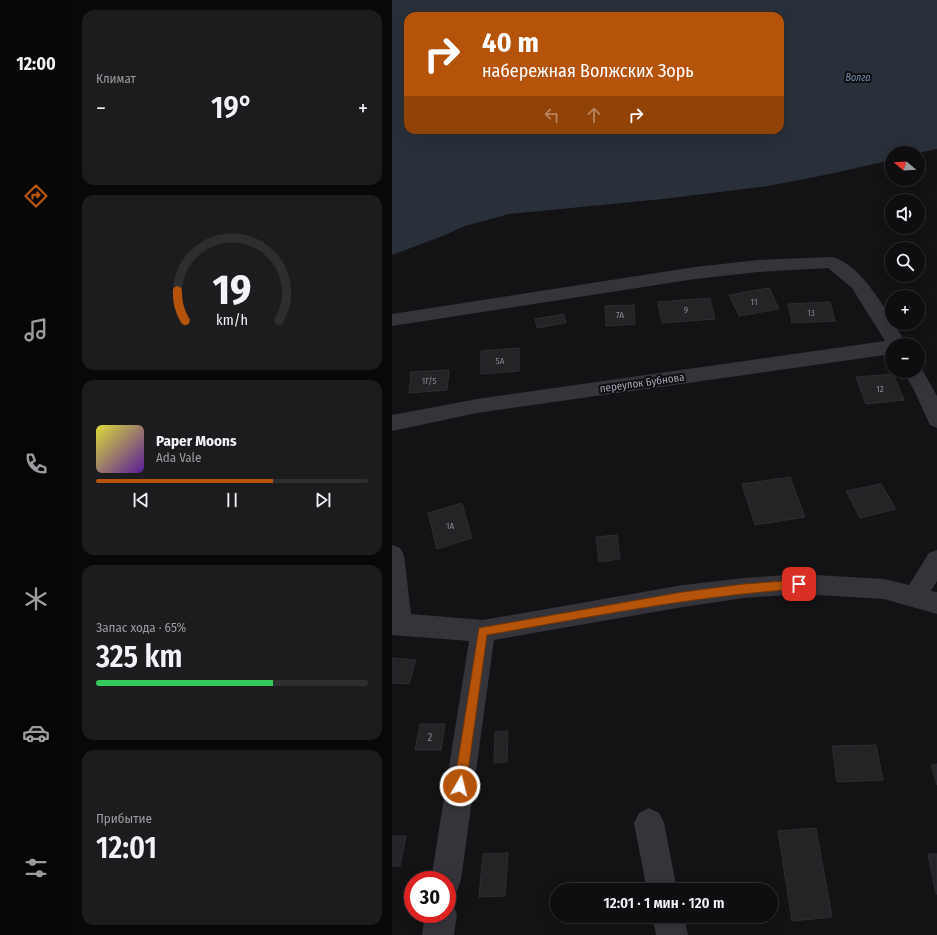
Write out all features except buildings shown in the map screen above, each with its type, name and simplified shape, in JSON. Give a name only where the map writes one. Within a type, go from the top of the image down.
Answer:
[{"type":"street","points":[[392,320],[695,273],[758,266],[832,262],[859,284],[893,338]]},
{"type":"street","name":"переулок Бубнова","points":[[392,423],[485,405],[885,348]]},
{"type":"street","points":[[917,378],[937,420]]},
{"type":"street","points":[[392,555],[396,624],[483,631],[683,596],[744,588],[799,584],[884,589],[926,600],[937,560]]},
{"type":"street","points":[[447,871],[483,631]]},
{"type":"street","points":[[649,823],[661,883]]},
{"type":"street","points":[[438,935],[440,923]]},
{"type":"street","points":[[669,923],[672,935]]},
{"type":"water","name":"Волга","points":[[392,0],[937,0],[937,149],[925,152],[925,146],[885,146],[885,162],[768,186],[663,199],[509,214],[465,226],[392,255]]},
{"type":"route","points":[[460,786],[483,631],[683,596],[744,588],[799,584]]}]
